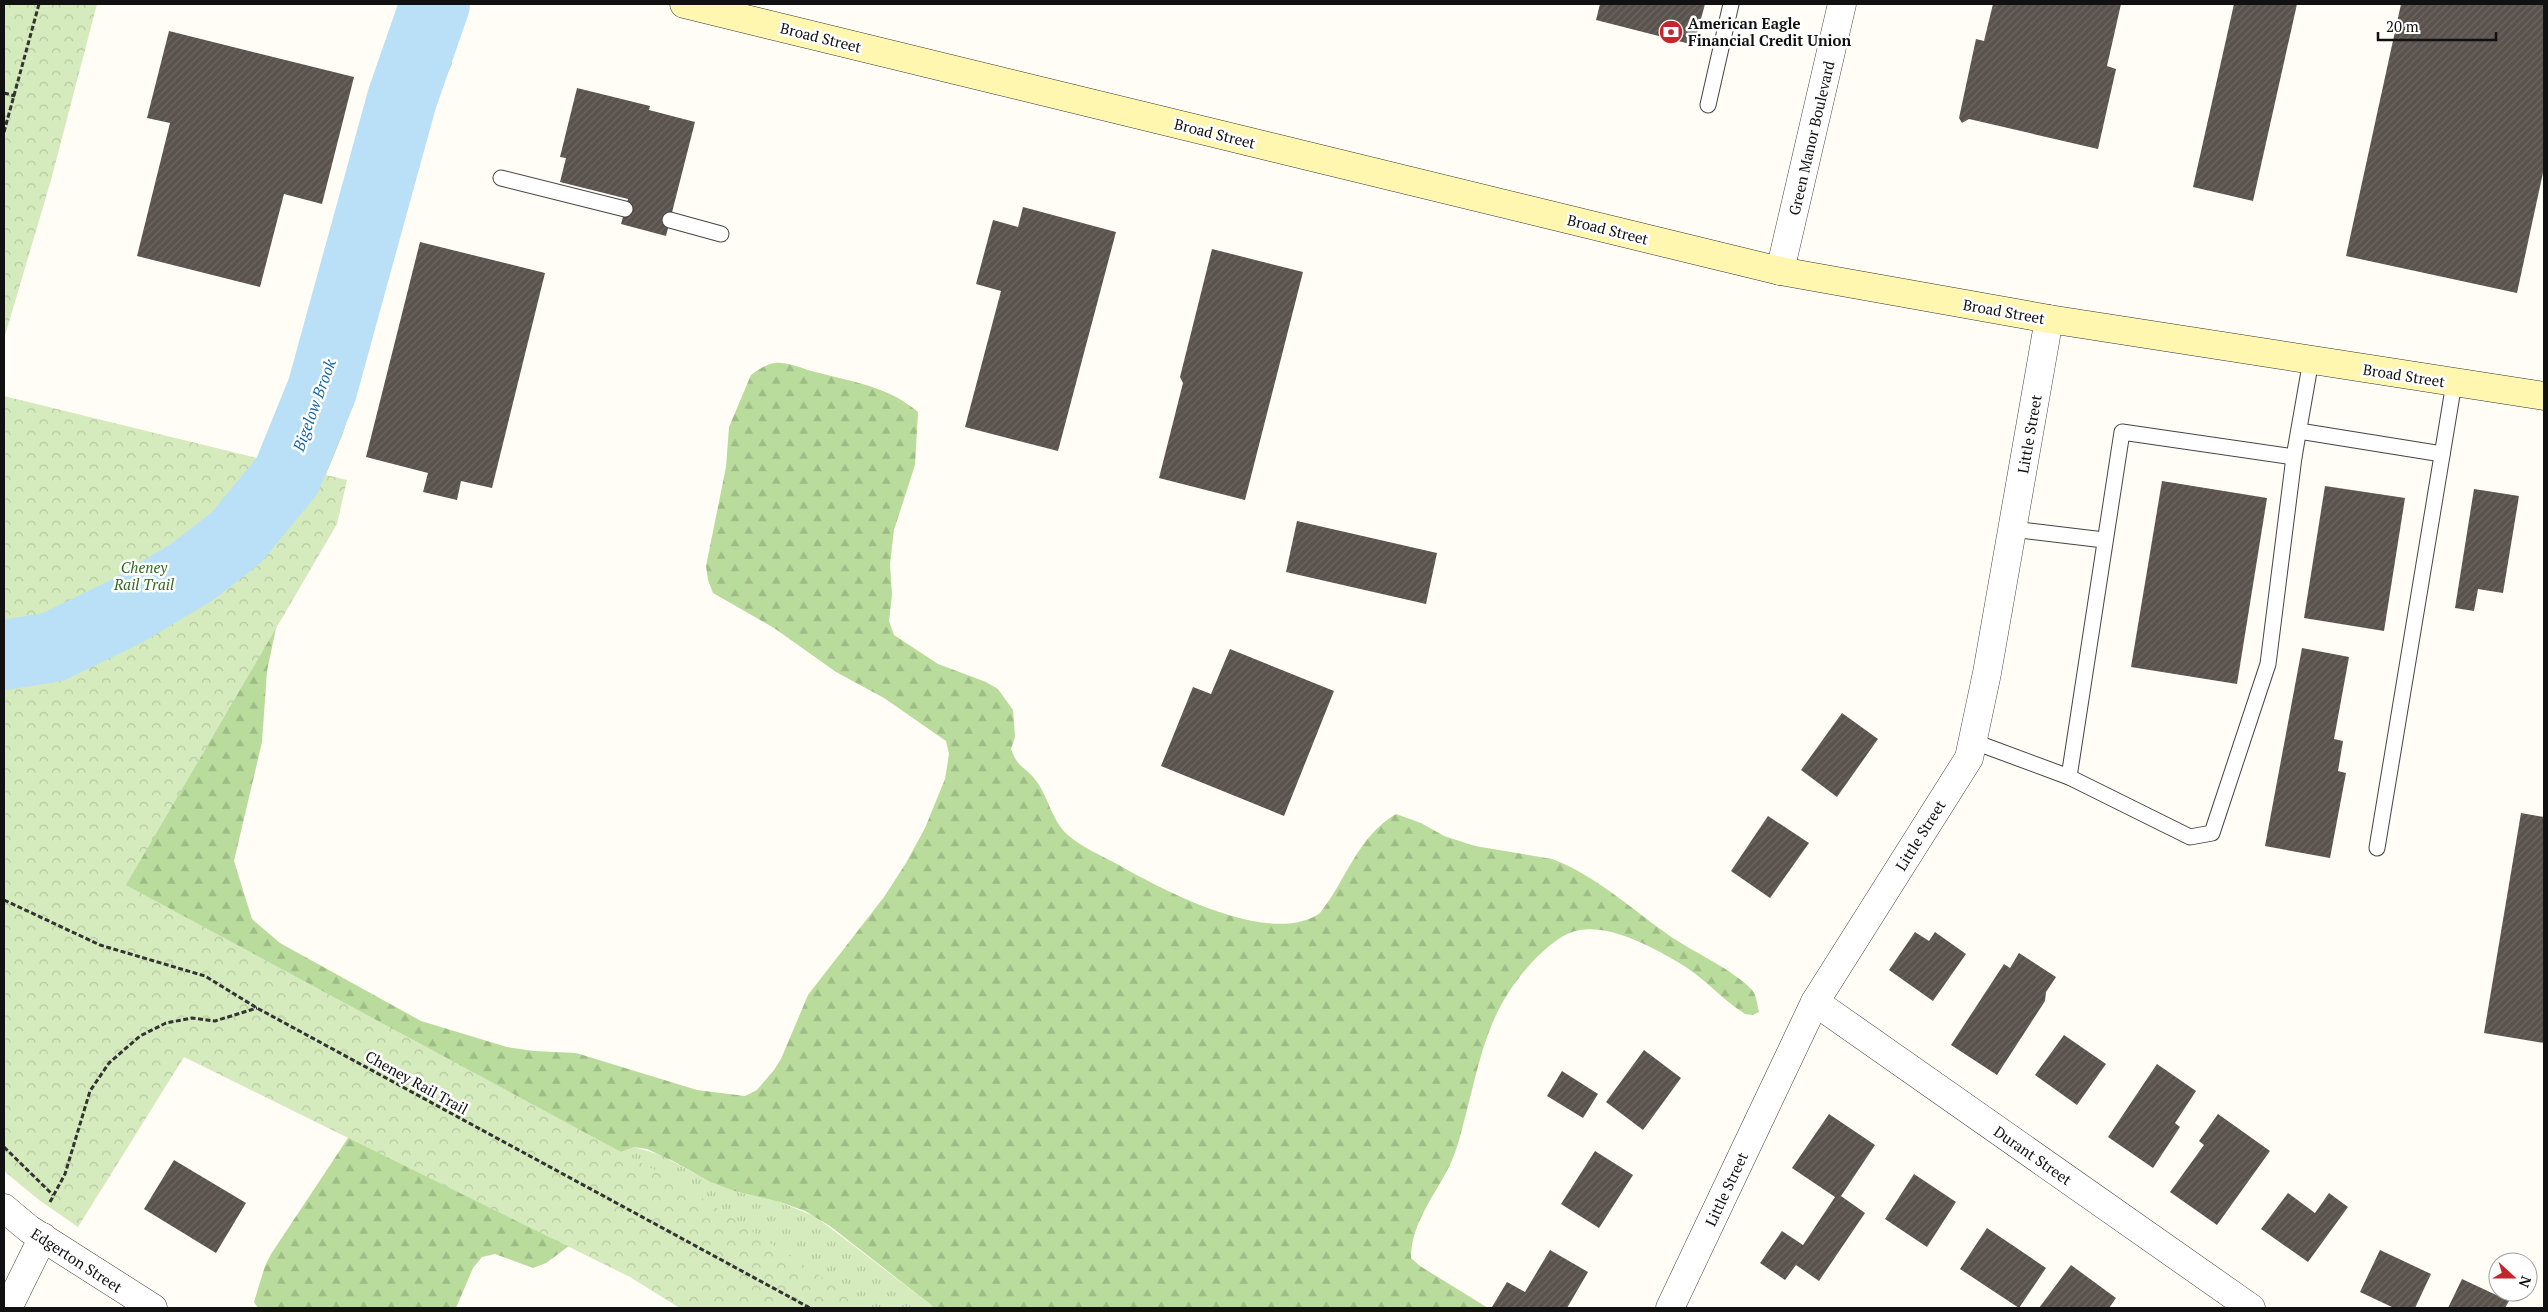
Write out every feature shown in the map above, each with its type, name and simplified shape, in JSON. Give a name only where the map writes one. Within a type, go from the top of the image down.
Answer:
[{"type":"main road","name":"Broad Street","points":[[684,4],[1780,271],[2049,319],[2544,396]]},
{"type":"street","name":"Green Manor Boulevard","points":[[1780,271],[1842,4]]},
{"type":"street","name":"Little Street","points":[[1670,1308],[1815,1002],[1969,758],[1987,673],[2049,319]]},
{"type":"street","name":"Durant Street","points":[[1815,1002],[2251,1308]]},
{"type":"street","name":"Edgerton Street","points":[[4,1208],[22,1224],[153,1308]]},
{"type":"street","points":[[8,1308],[43,1237]]},
{"type":"lane","points":[[1708,105],[1731,4]]},
{"type":"lane","points":[[501,178],[625,209]]},
{"type":"lane","points":[[670,220],[721,234]]},
{"type":"lane","points":[[1972,741],[2070,777],[2190,836],[2212,833],[2268,664],[2294,457],[2311,360]]},
{"type":"lane","points":[[2377,848],[2454,383]]},
{"type":"lane","points":[[2070,777],[2104,540],[2122,432],[2294,457]]},
{"type":"lane","points":[[2299,432],[2442,454]]},
{"type":"lane","points":[[2012,529],[2104,540]]},
{"type":"path","points":[[4,132],[39,4]]},
{"type":"path","points":[[4,93],[15,96]]},
{"type":"path","name":"Cheney Rail Trail","points":[[4,900],[100,945],[205,976],[257,1008],[810,1308]]},
{"type":"path","points":[[4,1146],[53,1195],[65,1174],[90,1091],[109,1063],[140,1036],[166,1023],[192,1018],[215,1021],[257,1008]]},
{"type":"green space","points":[[4,4],[97,4],[51,180],[4,339]]},
{"type":"green space","points":[[437,40],[448,45],[452,50],[452,64],[436,97],[396,232],[377,316],[343,433],[310,513],[276,628],[267,671],[262,742],[234,861],[252,919],[280,943],[421,1021],[507,1047],[534,1051],[576,1053],[697,1090],[745,1096],[757,1090],[781,1059],[808,995],[884,897],[906,863],[925,828],[945,779],[949,754],[946,741],[884,698],[836,672],[774,628],[713,593],[708,580],[706,566],[726,467],[729,427],[751,375],[768,365],[783,363],[866,385],[893,396],[918,412],[915,465],[894,530],[890,564],[892,595],[889,621],[894,635],[938,664],[986,682],[998,689],[1013,710],[1015,737],[1011,749],[1018,763],[1039,785],[1063,830],[1080,844],[1159,887],[1216,911],[1273,924],[1299,922],[1320,913],[1353,859],[1371,834],[1396,814],[1421,823],[1444,836],[1475,846],[1552,859],[1568,866],[1599,884],[1679,942],[1735,975],[1754,992],[1759,1012],[1753,1015],[1745,1014],[1694,973],[1666,955],[1630,938],[1592,929],[1567,934],[1556,941],[1536,958],[1519,978],[1505,998],[1487,1038],[1454,1154],[1417,1226],[1412,1247],[1411,1258],[1420,1266],[1488,1308],[935,1308],[830,1226],[805,1211],[780,1202],[734,1191],[710,1182],[647,1149],[634,1147],[611,1156],[569,1246],[546,1263],[533,1268],[495,1254],[482,1257],[473,1268],[456,1308],[258,1308],[254,1302],[265,1266],[271,1254],[358,1123],[4,847],[4,664],[257,461],[292,383],[314,323],[357,154],[371,85],[376,72],[390,47]]},
{"type":"green space","name":"Cheney Rail Trail","points":[[4,396],[347,480],[337,524],[126,885],[662,1174],[869,1308],[680,1308],[632,1278],[184,1057],[78,1227],[39,1200],[4,1171]]},
{"type":"green space","points":[[634,1147],[661,1155],[710,1182],[734,1191],[780,1202],[816,1217],[935,1308],[680,1308],[632,1278],[611,1156]]},
{"type":"building","name":"American Eagle Financial Credit Union","points":[[1600,4],[1705,4],[1694,45],[1596,20]]},
{"type":"building","points":[[1993,4],[2121,4],[2107,66],[2116,69],[2098,149],[1969,119],[1962,123],[1959,118],[1976,39],[1984,41]]},
{"type":"building","points":[[2234,4],[2297,4],[2253,201],[2193,187]]},
{"type":"building","points":[[2401,4],[2544,4],[2544,168],[2517,293],[2346,256]]},
{"type":"building","points":[[169,31],[354,77],[322,204],[284,194],[260,287],[137,256],[170,123],[147,118]]},
{"type":"building","points":[[577,88],[650,106],[649,110],[695,122],[666,236],[621,224],[628,199],[560,182],[566,158],[560,157]]},
{"type":"building","points":[[1023,207],[1116,232],[1058,451],[965,427],[1001,291],[976,284],[993,220],[1018,227]]},
{"type":"building","points":[[420,242],[545,273],[492,488],[461,481],[457,500],[423,492],[428,473],[366,457]]},
{"type":"building","points":[[1212,249],[1303,272],[1245,500],[1159,478],[1183,383],[1180,377]]},
{"type":"building","points":[[2162,481],[2267,498],[2237,684],[2131,667]]},
{"type":"building","points":[[2325,486],[2405,498],[2384,631],[2304,618]]},
{"type":"building","points":[[2474,489],[2519,496],[2503,593],[2478,589],[2474,611],[2455,608]]},
{"type":"building","points":[[1297,521],[1437,553],[1426,604],[1286,572]]},
{"type":"building","points":[[2302,648],[2349,657],[2334,739],[2343,741],[2338,771],[2346,773],[2330,858],[2265,846]]},
{"type":"building","points":[[1230,649],[1334,691],[1284,816],[1161,766],[1193,687],[1211,694]]},
{"type":"building","points":[[1842,713],[1878,739],[1837,797],[1801,770]]},
{"type":"building","points":[[2521,813],[2544,817],[2544,1043],[2484,1033]]},
{"type":"building","points":[[1768,816],[1809,843],[1770,898],[1731,871]]},
{"type":"building","points":[[1915,932],[1929,941],[1935,932],[1966,954],[1933,1001],[1889,970]]},
{"type":"building","points":[[2019,953],[2056,977],[2046,992],[2045,1001],[1997,1075],[1951,1045],[2004,964],[2010,968]]},
{"type":"building","points":[[2064,1035],[2106,1064],[2077,1105],[2035,1075]]},
{"type":"building","points":[[1644,1050],[1681,1078],[1643,1130],[1606,1102]]},
{"type":"building","points":[[2157,1064],[2196,1091],[2175,1123],[2180,1127],[2153,1168],[2108,1137]]},
{"type":"building","points":[[1562,1071],[1598,1094],[1583,1118],[1547,1096]]},
{"type":"building","points":[[1829,1114],[1875,1145],[1841,1196],[1865,1213],[1819,1281],[1796,1265],[1785,1280],[1760,1263],[1782,1231],[1803,1245],[1835,1197],[1792,1168]]},
{"type":"building","points":[[2218,1114],[2270,1151],[2217,1225],[2170,1192],[2204,1145],[2199,1141]]},
{"type":"building","points":[[1595,1151],[1633,1175],[1599,1228],[1561,1204]]},
{"type":"building","points":[[174,1160],[246,1203],[216,1253],[144,1209]]},
{"type":"building","points":[[1914,1174],[1956,1202],[1927,1247],[1885,1219]]},
{"type":"building","points":[[2288,1193],[2315,1213],[2329,1193],[2348,1207],[2308,1262],[2261,1229]]},
{"type":"building","points":[[1987,1228],[2046,1268],[2019,1308],[1960,1269]]},
{"type":"building","points":[[1550,1250],[1588,1272],[1567,1308],[1492,1307],[1507,1282],[1525,1292]]},
{"type":"building","points":[[2380,1250],[2431,1274],[2415,1308],[2394,1308],[2360,1292]]},
{"type":"building","points":[[2071,1265],[2116,1298],[2109,1308],[2039,1308]]},
{"type":"building","points":[[2462,1279],[2488,1291],[2488,1302],[2508,1302],[2505,1308],[2448,1308]]},
{"type":"waterway","name":"Bigelow Brook","points":[[4,655],[53,647],[125,612],[192,572],[236,538],[287,476],[322,390],[402,99],[435,4]]},
{"type":"place","name":"American Eagle Financial Credit Union","points":[[1671,32]]}]
